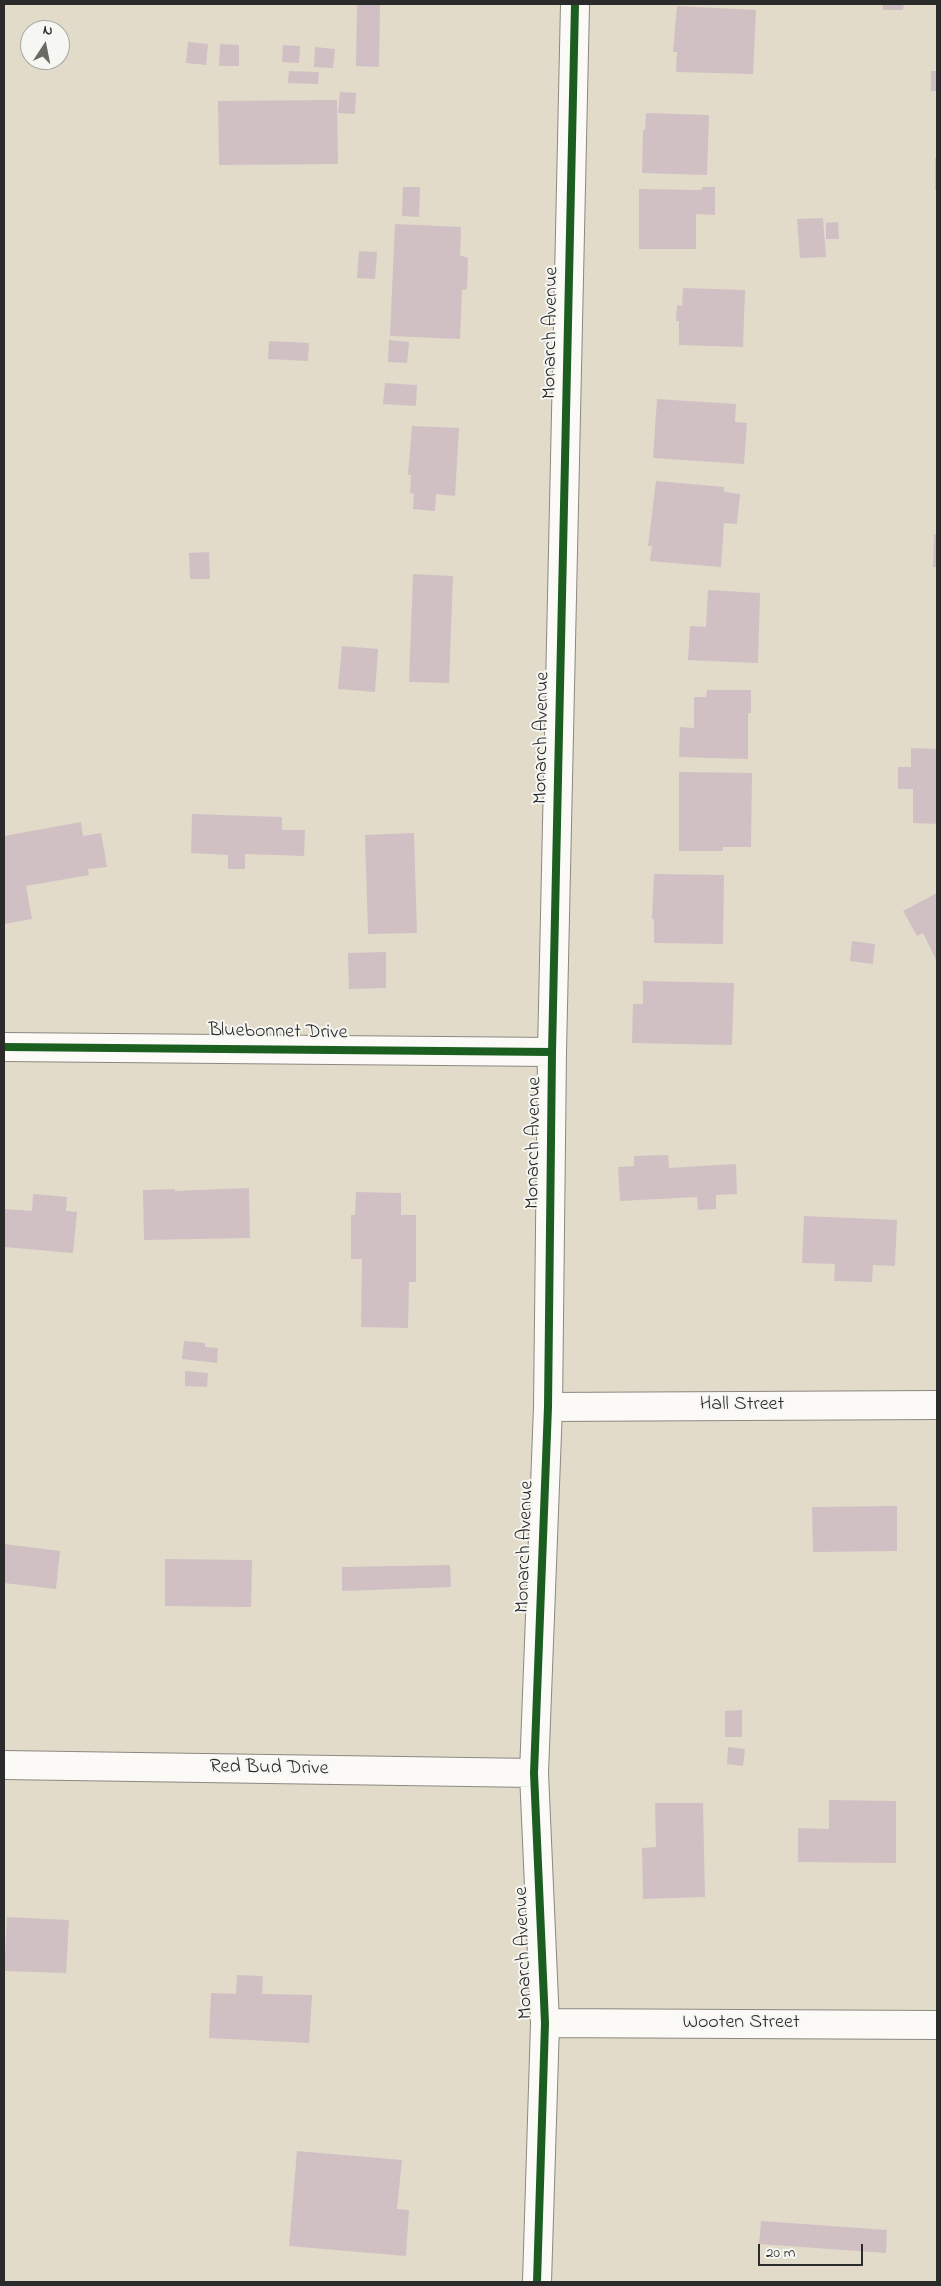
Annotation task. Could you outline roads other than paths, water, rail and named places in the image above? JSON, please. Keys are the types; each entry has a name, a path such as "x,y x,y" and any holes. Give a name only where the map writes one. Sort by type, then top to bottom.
{"street":[{"name":"Monarch Avenue","path":"537,2282 545,2023 534,1773 548,1407 552,1052 575,4"},
{"name":"Bluebonnet Drive","path":"4,1047 552,1052"},
{"name":"Hall Street","path":"548,1407 937,1405"},
{"name":"Red Bud Drive","path":"4,1765 534,1773"},
{"name":"Wooten Street","path":"545,2023 937,2025"}]}
